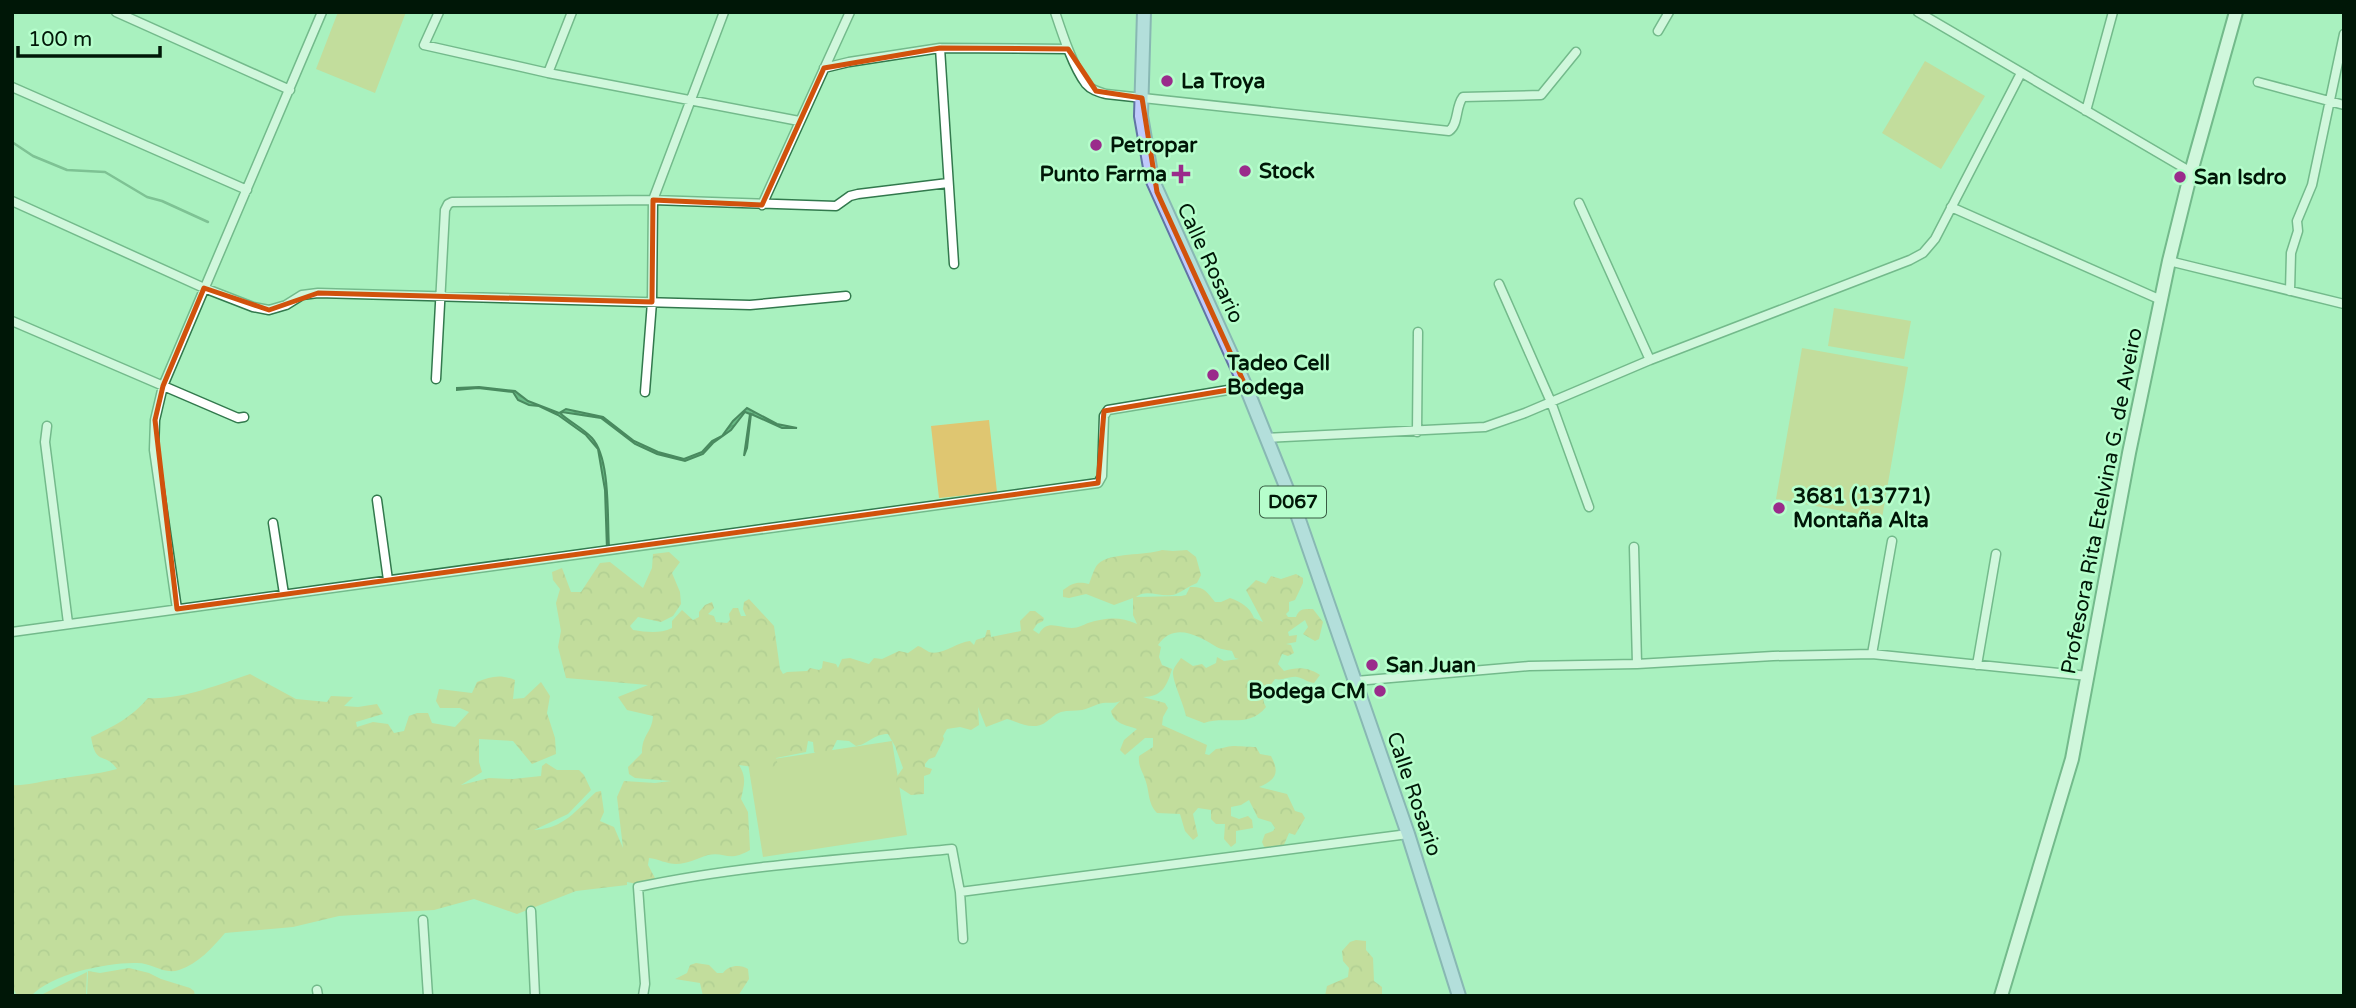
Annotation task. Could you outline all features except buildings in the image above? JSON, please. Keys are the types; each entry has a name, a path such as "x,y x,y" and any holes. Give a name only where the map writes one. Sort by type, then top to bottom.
{"main road":[{"name":"Calle Rosario","path":"1143,12 1141,116 1147,160 1157,192 1246,387 1297,514 1408,834 1459,996"}],"street":[{"path":"116,12 290,90"},
{"path":"177,609 155,450 155,420 163,386 321,12"},
{"path":"439,12 424,45 548,73 799,121"},
{"path":"548,73 572,12"},
{"path":"645,392 652,302 653,200 724,12"},
{"path":"762,205 850,12"},
{"path":"1055,12 1068,49 1087,84 1096,91 1142,99 1449,131 1452,130 1463,97 1541,95 1576,52"},
{"path":"1658,31 1670,12"},
{"path":"1918,12 2191,172"},
{"path":"2086,111 2113,12"},
{"name":"Profesora Rita Etelvina G. de Aveiro","path":"2001,996 2072,759 2129,453 2169,261 2236,12"},
{"path":"2290,290 2291,253 2298,231 2299,214 2312,185 2344,34"},
{"path":"835,47 841,60 849,62"},
{"path":"824,68 940,48 1068,49"},
{"path":"940,48 954,264"},
{"path":"1267,438 1485,427 1910,260 1928,248 2021,73"},
{"path":"2258,82 2344,105"},
{"path":"12,87 247,190"},
{"path":"436,379 445,210 452,201 653,200 836,206 858,194 948,183"},
{"path":"12,201 204,288 253,307 269,310 286,305 302,295 318,293 750,305 846,296"},
{"path":"1579,203 1650,360"},
{"path":"1951,206 2161,300"},
{"path":"2169,261 2344,304"},
{"path":"1499,284 1550,401 1589,507"},
{"path":"12,321 238,418 244,417"},
{"path":"1417,432 1418,332"},
{"path":"12,632 1098,483 1102,477 1104,416 1108,410 1246,387"},
{"path":"47,426 45,442 68,623"},
{"path":"377,500 388,580"},
{"path":"273,523 284,594"},
{"path":"1872,654 1892,541"},
{"path":"1634,547 1637,664"},
{"path":"1977,665 1996,554"},
{"path":"1356,681 1507,667 1872,654 2088,676"},
{"path":"960,892 1408,834"},
{"path":"643,996 645,984 638,887 744,870 953,849 960,892 962,939"},
{"path":"531,911 535,996"},
{"path":"422,920 428,996"}],"highlighted area":[{"path":"940,48 1068,49 1096,91 1142,98 1157,192 1246,387 1104,411 1098,483 177,609 155,420 163,386 204,288 269,310 318,293 652,302 653,200 762,205 824,68"}],"green space":[{"path":"338,12 406,12 375,93 316,69"},
{"path":"1925,61 1985,96 1941,169 1882,133"},
{"path":"1834,308 1911,321 1904,359 1828,346"},
{"path":"1802,348 1908,367 1882,518 1776,499"},
{"path":"989,420 997,492 939,498 931,426"},
{"path":"1162,550 1187,550 1196,557 1201,575 1197,583 1176,594 1145,593 1136,597 1181,596 1186,595 1190,587 1199,588 1215,602 1230,598 1238,601 1248,608 1254,618 1263,622 1246,590 1256,580 1266,584 1271,576 1281,579 1296,574 1303,578 1303,583 1295,600 1289,602 1289,611 1286,614 1288,617 1296,617 1305,609 1313,609 1323,622 1319,639 1315,641 1303,634 1308,627 1305,620 1288,632 1289,636 1297,635 1296,642 1286,644 1291,645 1294,653 1288,656 1282,654 1278,664 1284,671 1311,670 1320,675 1314,683 1297,677 1275,679 1264,696 1266,707 1252,718 1204,723 1186,716 1173,676 1174,668 1181,658 1193,666 1202,664 1206,668 1216,663 1217,657 1224,661 1239,659 1235,658 1232,651 1186,633 1171,634 1158,645 1161,647 1159,657 1162,665 1172,669 1168,681 1159,693 1143,697 1165,703 1168,708 1162,725 1207,745 1205,754 1235,746 1256,747 1260,754 1271,756 1275,775 1259,787 1287,794 1295,811 1302,813 1305,818 1295,835 1289,833 1283,847 1265,849 1262,842 1265,834 1275,828 1271,822 1258,818 1249,800 1231,807 1231,816 1239,819 1248,816 1252,820 1253,828 1236,831 1236,843 1231,847 1224,839 1225,824 1216,824 1211,819 1211,810 1198,808 1193,814 1198,836 1193,840 1185,831 1180,814 1157,813 1150,801 1139,759 1139,756 1153,747 1153,738 1145,738 1125,755 1120,750 1124,740 1137,729 1115,719 1111,711 1120,701 1061,712 1041,725 1033,726 1007,719 986,727 978,707 979,725 971,730 960,727 947,729 935,757 925,764 925,767 932,769 930,774 924,776 924,794 911,795 897,786 896,778 903,768 888,734 856,746 849,741 837,740 830,754 820,756 814,752 813,742 808,741 806,752 776,758 778,765 767,769 739,765 744,778 741,799 748,812 750,850 737,856 708,855 680,864 649,858 648,865 656,880 576,891 517,914 474,899 434,910 339,916 293,927 225,933 198,960 179,970 168,971 142,964 125,963 96,967 66,976 52,981 31,996 17,996 12,986 12,785 117,769 98,756 91,737 122,721 148,698 187,694 250,674 296,699 327,702 331,696 353,697 344,706 377,704 383,714 356,722 357,727 373,722 388,724 394,733 404,731 409,716 417,713 428,713 432,723 455,727 469,712 460,708 440,708 436,701 439,689 472,693 477,682 501,676 515,680 513,699 524,698 541,682 550,696 547,713 555,738 556,754 532,764 513,741 479,739 482,772 461,785 489,778 541,776 542,766 546,763 557,770 579,770 591,790 568,814 534,830 562,822 596,792 601,791 604,812 600,821 614,827 623,848 617,797 624,781 671,781 635,778 629,774 628,767 642,753 653,716 627,710 618,697 648,685 566,678 558,647 561,631 556,603 560,589 553,580 552,572 562,568 571,592 581,592 600,563 610,562 643,588 652,568 653,554 669,552 680,562 672,573 680,592 681,604 673,616 661,622 638,617 630,626 633,630 667,630 672,628 672,621 682,610 693,620 699,617 699,612 705,605 712,602 714,608 708,614 714,616 716,622 727,623 733,608 738,608 741,616 746,616 744,602 749,599 774,626 783,674 807,671 810,668 819,670 823,661 836,664 838,668 842,659 850,658 869,664 874,658 882,659 899,651 908,653 918,646 934,653 970,641 974,645 976,640 985,637 987,630 990,630 991,637 1021,631 1020,621 1030,611 1035,611 1044,618 1033,630 1039,634 1049,626 1074,628 1107,619 1137,624 1133,615 1133,598 1114,605 1086,594 1063,597 1063,590 1075,583 1089,584 1097,566 1103,560"},
{"path":"892,741 907,835 763,857 748,763"},
{"path":"1366,941 1366,950 1373,958 1374,981 1382,987 1382,996 1325,996 1327,986 1348,977 1349,968 1343,961 1342,951 1350,942"},
{"path":"690,965 709,965 717,973 742,966 748,969 749,979 738,996 703,996 700,983 675,979 687,973"},
{"path":"129,968 190,988 195,996 87,996 88,971 100,973"},
{"path":"87,972 86,996 39,996"}],"water":[{"path":"479,387 515,391 528,401 559,413 566,409 603,417 634,441 658,452 684,459 702,452 712,441 722,436 747,408 777,424 797,428 782,428 751,414 744,456 750,414 745,412 731,430 703,454 685,461 657,454 635,444 601,418 562,412 561,414 592,438 598,448 602,460 608,506 607,550 605,490 598,449 586,435 558,415 518,400 513,392 478,388 457,390"}],"waterway":[{"path":"12,142 33,156 67,170 105,172 147,197 208,222"}],"place":[{"name":"La Troya","path":"1167,81"},
{"name":"Petropar","path":"1096,145"},
{"name":"Stock","path":"1245,171"},
{"name":"Punto Farma","path":"1181,174"},
{"name":"San Isdro","path":"2180,177"},
{"name":"Tadeo Cell Bodega","path":"1213,375"},
{"name":"3681 (13771) Montaña Alta","path":"1779,508"},
{"name":"San Juan","path":"1372,665"},
{"name":"Bodega CM","path":"1380,691"}]}
